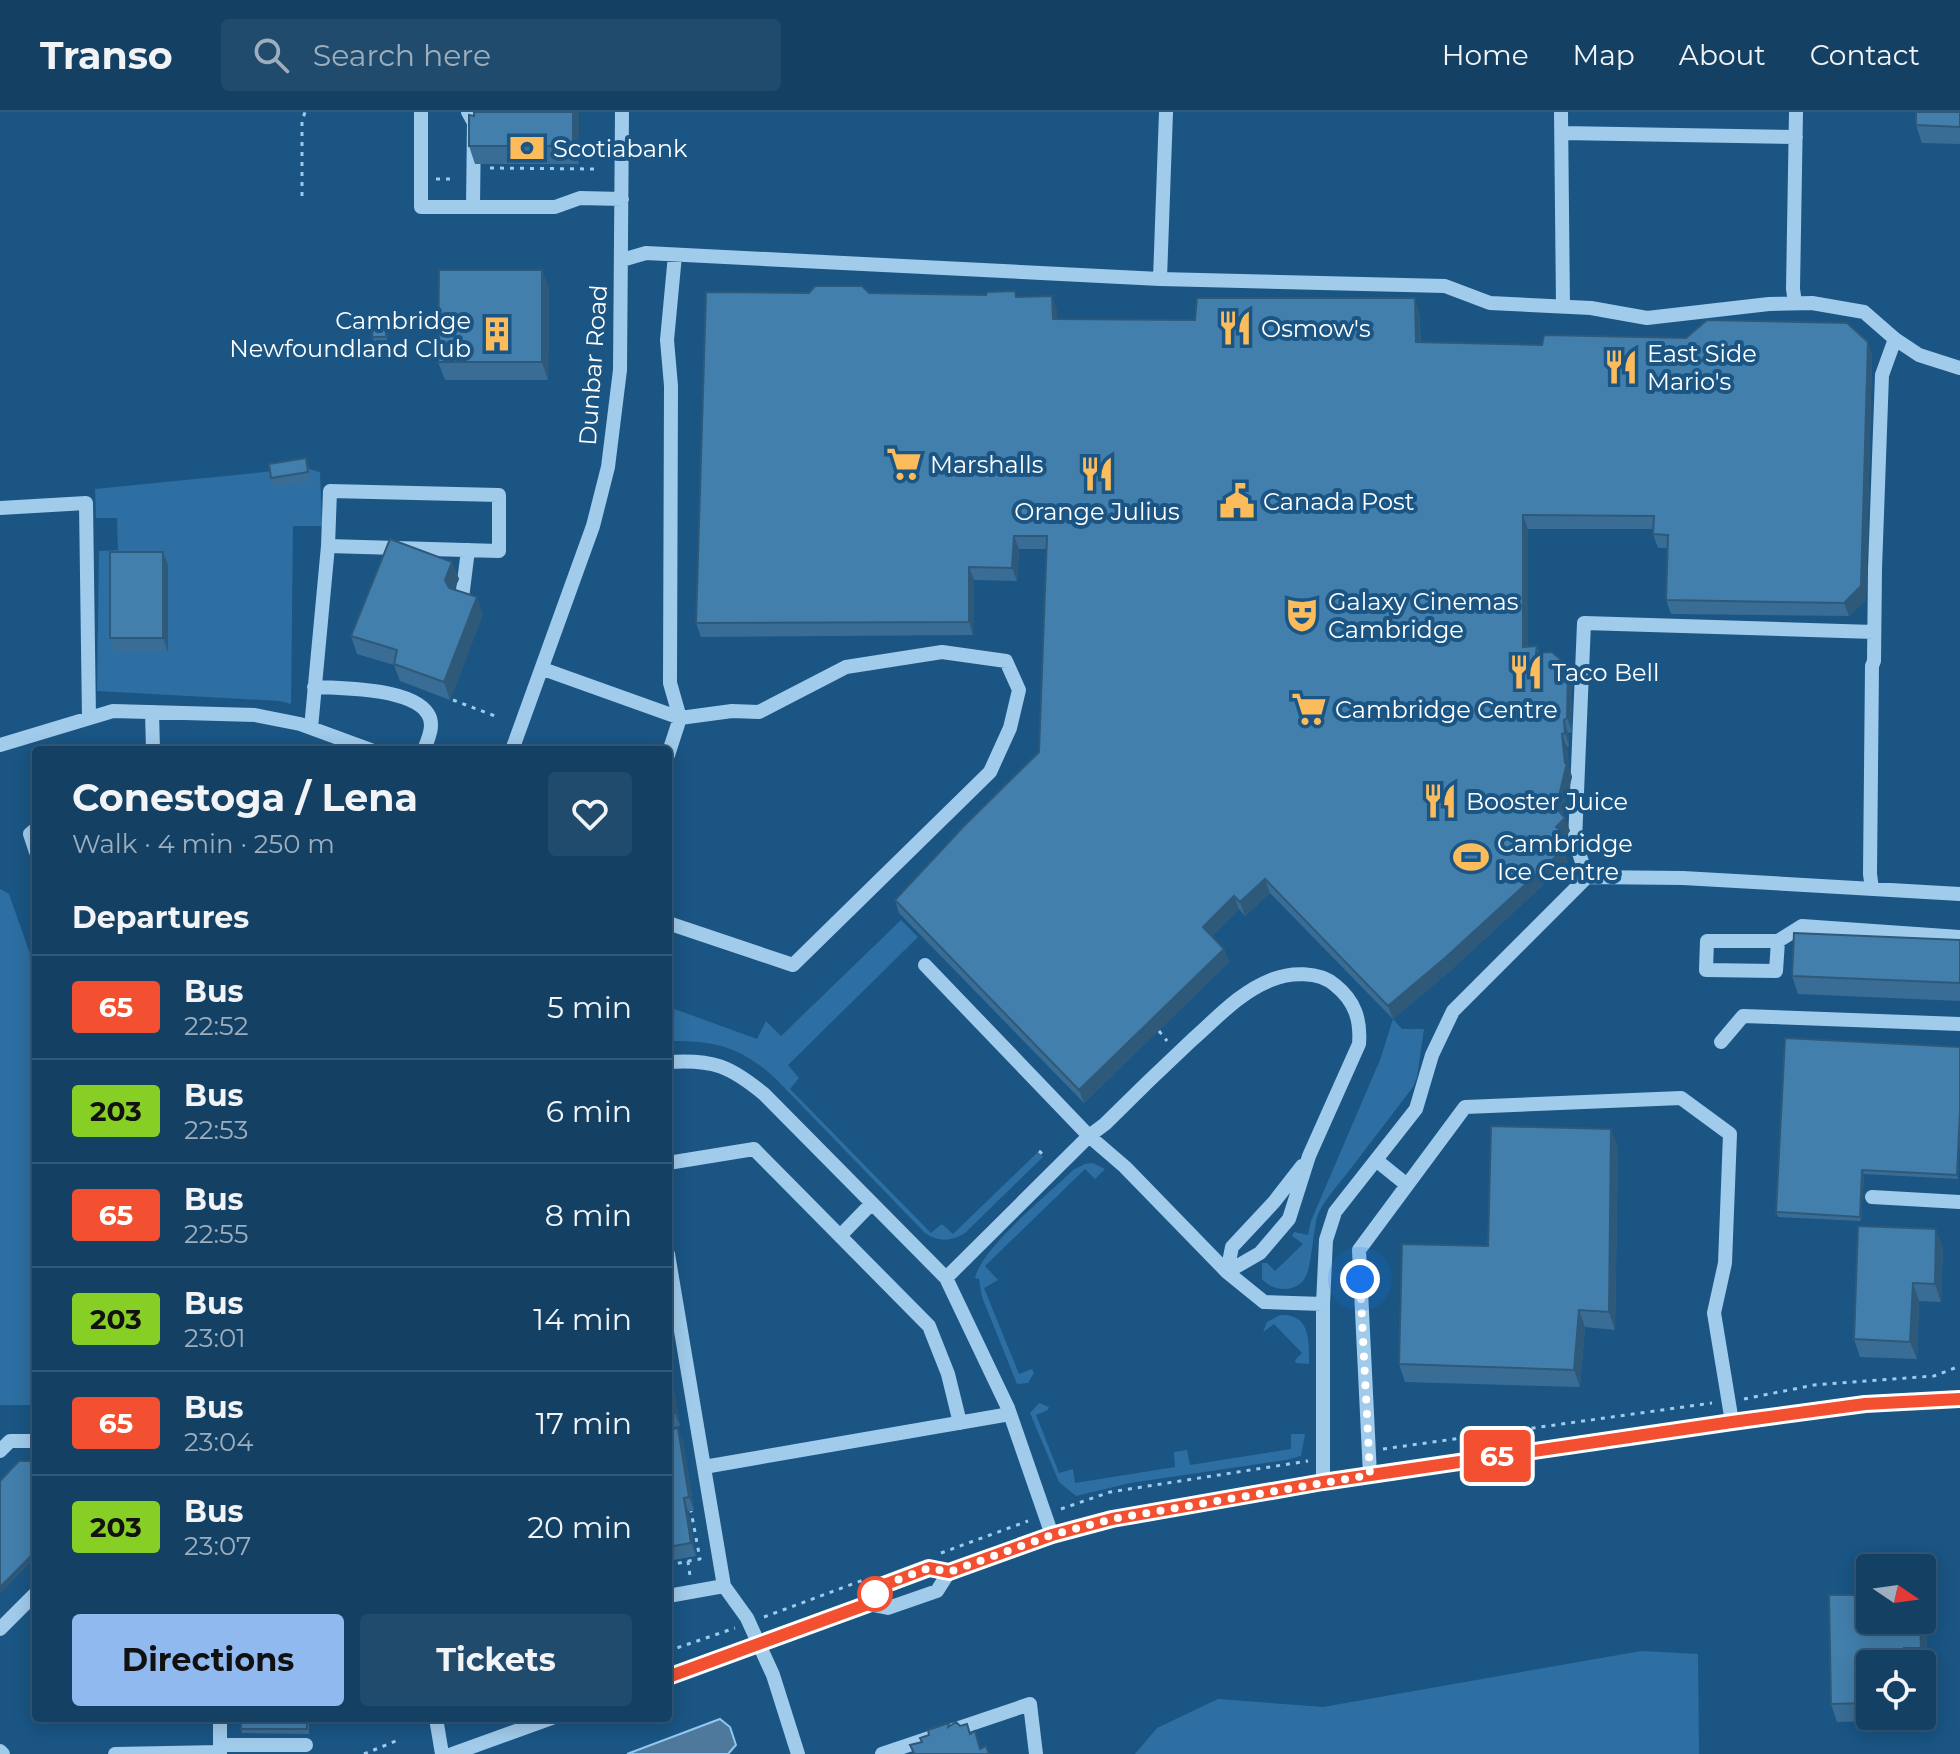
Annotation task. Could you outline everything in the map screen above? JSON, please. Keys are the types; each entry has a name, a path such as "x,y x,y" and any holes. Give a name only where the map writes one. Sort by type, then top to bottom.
{"street":[{"path":"421,112 421,207 555,207 580,198 622,199"},
{"path":"468,112 474,123 473,207"},
{"name":"Dunbar Road","path":"514,746 593,526 608,467 620,370 622,112"},
{"path":"1160,279 1166,112"},
{"path":"1561,112 1563,307"},
{"path":"1795,303 1796,112"},
{"path":"1562,133 1796,137"},
{"path":"622,260 646,253 1160,279 1445,286 1490,303 1591,308 1647,318 1812,303 1864,312 1919,355 1960,368"},
{"path":"671,746 680,718 670,683 671,386 667,340 675,255"},
{"path":"1872,889 1874,632 1882,375 1895,339"},
{"path":"311,728 328,546 330,491 499,495 499,551 328,546"},
{"path":"0,508 86,503 89,718"},
{"path":"462,598 468,550"},
{"path":"1587,877 1575,841 1584,623 1874,632"},
{"path":"543,669 680,718 732,711 759,712 846,667 942,652 1006,661 1019,690 1010,728 990,772 793,965 672,924"},
{"path":"314,687 365,690 396,695 417,703 428,713 431,725 425,746"},
{"path":"0,745 113,711 255,715 311,728 358,746"},
{"path":"152,712 153,746"},
{"path":"1323,1482 1323,1304 1326,1240 1335,1212 1416,1109 1432,1055 1453,1011 1587,877 1683,878 1960,894"},
{"path":"1778,941 1776,971 1706,970 1707,941 1778,941 1802,926 1960,937"},
{"path":"925,965 1089,1136 1125,1167 1227,1272 1264,1302 1323,1304"},
{"path":"946,1278 1089,1136 1228,1006 1271,980 1296,974 1318,976 1334,983 1356,1009 1360,1027 1359,1044 1309,1156 1289,1219 1260,1253 1227,1272"},
{"path":"1721,1042 1743,1016 1960,1024"},
{"path":"672,1062 705,1061 737,1072 764,1094 946,1278 1010,1414 1052,1535"},
{"path":"1370,1475 1359,1250 1465,1107 1681,1098 1730,1134 1725,1263 1714,1313 1732,1422"},
{"path":"672,1162 754,1149 929,1326 948,1374 960,1423"},
{"path":"1227,1272 1232,1247 1274,1202 1309,1156"},
{"path":"1376,1160 1407,1185"},
{"path":"1872,1197 1960,1202"},
{"path":"840,1236 872,1203"},
{"path":"672,1278 724,1586 747,1618 773,1675 798,1754"},
{"path":"868,1604 881,1586 929,1568 949,1572 1052,1535 1112,1519 1323,1482 1732,1422 1865,1404 1960,1399"},
{"path":"704,1467 1010,1414"},
{"path":"0,1451 10,1441 32,1441"},
{"path":"672,1676 868,1604 888,1608 937,1591 949,1572"},
{"path":"672,1595 724,1586"},
{"path":"0,1629 32,1597"},
{"path":"882,1754 1030,1704 1036,1754"},
{"path":"220,1722 220,1750"},
{"path":"437,1722 442,1754"},
{"path":"452,1754 541,1722"},
{"path":"115,1754 306,1745"}],"path":[{"path":"302,196 302,122 305,112"},
{"path":"484,168 595,169"},
{"path":"434,179 457,179"},
{"path":"453,700 495,716"},
{"path":"1159,1031 1169,1044"},
{"path":"1039,1151 1046,1157"},
{"path":"1401,1447 1728,1401 1814,1385 1934,1376 1960,1366"},
{"path":"1080,1502 1110,1492 1302,1462"},
{"path":"672,1564 700,1559 691,1511"},
{"path":"672,1650 725,1631"},
{"path":"364,1754 401,1739"}],"shaded area":[{"path":"305,468 320,472 322,526 293,526 291,704 97,691 99,551 118,550 117,518 96,518 95,489"},
{"path":"0,889 9,894 32,960 32,1405 0,1405"},
{"path":"901,920 918,937 788,1065 799,1078 790,1089 931,1233 942,1224 953,1234 1038,1152 1043,1157 965,1233 950,1239 935,1238 925,1233 762,1067 725,1047 672,1041 672,1008 757,1039 766,1021 781,1036"},
{"path":"1393,1019 1402,1029 1424,1029 1413,1087 1319,1212 1305,1278 1291,1288 1270,1286 1262,1279 1262,1263 1267,1263 1275,1271 1303,1244 1292,1236 1294,1232 1308,1235 1311,1221 1380,1060"},
{"path":"1093,1163 1105,1169 1095,1179 1085,1169 985,1266 998,1280 984,1288 1019,1374 1032,1369 1034,1373 1028,1383 1017,1384 982,1297 979,1279 975,1278 990,1251 1018,1221 1073,1170"},
{"path":"1280,1315 1298,1319 1303,1324 1308,1338 1309,1364 1296,1363 1295,1360 1302,1353 1274,1324 1263,1332 1267,1322"},
{"path":"1039,1403 1049,1407 1036,1415 1059,1473 1073,1469 1075,1483 1175,1467 1174,1452 1187,1450 1190,1465 1291,1449 1291,1434 1305,1434 1301,1456 1130,1483 1076,1496 1059,1482 1030,1413"},
{"path":"1641,1651 1698,1654 1699,1754 1135,1754 1157,1728 1218,1699 1323,1707"},
{"path":"720,1719 730,1727 736,1745 728,1754 627,1754"}],"building":[{"name":"Scotiabank","path":"474,112 573,112 573,146 469,146 469,115 474,116"},
{"path":"1916,112 1960,112 1960,127 1916,125"},
{"name":"Cambridge Newfoundland Club","path":"439,270 542,270 542,362 438,362"},
{"name":"Cambridge Centre","path":"815,286 862,286 869,293 986,295 987,292 1015,291 1016,297 1052,296 1053,319 1195,320 1197,298 1415,298 1416,342 1542,345 1544,335 1686,338 1707,320 1847,323 1868,342 1861,586 1844,603 1666,600 1668,535 1653,534 1654,516 1523,515 1523,647 1537,646 1536,653 1552,652 1568,673 1567,718 1564,720 1565,733 1562,734 1567,763 1556,808 1565,818 1556,827 1561,831 1553,837 1564,849 1388,1006 1265,879 1240,902 1234,896 1203,927 1224,949 1079,1090 895,900 1039,752 1047,536 1014,536 1012,568 969,567 969,622 696,623 706,292 809,293"},
{"path":"373,320 386,320 386,337 372,337"},
{"path":"306,458 308,472 271,478 269,464"},
{"path":"390,539 452,562 445,580 449,588 477,597 444,682 394,664 397,650 351,636"},
{"path":"110,552 163,552 163,638 110,638"},
{"path":"1794,933 1960,940 1960,983 1792,976"},
{"path":"1785,1038 1960,1047 1957,1175 1862,1170 1860,1217 1776,1212"},
{"path":"1491,1126 1611,1129 1609,1312 1579,1310 1574,1370 1399,1364 1402,1244 1488,1246"},
{"path":"1858,1226 1936,1229 1935,1284 1913,1283 1910,1342 1854,1339"},
{"path":"678,1428 689,1497 684,1498 691,1543 672,1546 672,1429"},
{"path":"19,1461 32,1461 32,1555 0,1587 0,1481"},
{"path":"1829,1595 1856,1595 1856,1634 1920,1634 1921,1648 1856,1650 1856,1703 1831,1704"},
{"path":"241,1722 307,1722 307,1729 241,1729"},
{"path":"956,1722 960,1726 967,1724 970,1734 975,1731 980,1749 986,1746 989,1754 912,1754 910,1745 922,1742 920,1738 929,1735 928,1730 949,1723 948,1727"}],"bus line":[{"name":"65","path":"672,1676 868,1604 881,1586 929,1568 949,1572 1052,1535 1112,1519 1323,1482 1732,1422 1865,1404 1960,1399"}],"place":[{"name":"Scotiabank","path":"527,148"},
{"name":"Osmow's","path":"1235,328"},
{"name":"Cambridge Newfoundland Club","path":"497,334"},
{"name":"East Side Mario's","path":"1621,367"},
{"name":"Marshalls","path":"904,464"},
{"name":"Orange Julius","path":"1097,474"},
{"name":"Canada Post","path":"1237,501"},
{"name":"Galaxy Cinemas Cambridge","path":"1302,615"},
{"name":"Taco Bell","path":"1526,672"},
{"name":"Cambridge Centre","path":"1309,709"},
{"name":"Booster Juice","path":"1440,801"},
{"name":"Cambridge Ice Centre","path":"1471,857"}],"route":[{"path":"875,1594 881,1586 929,1568 949,1572 1052,1535 1112,1519 1370,1475 1360,1279"}]}
